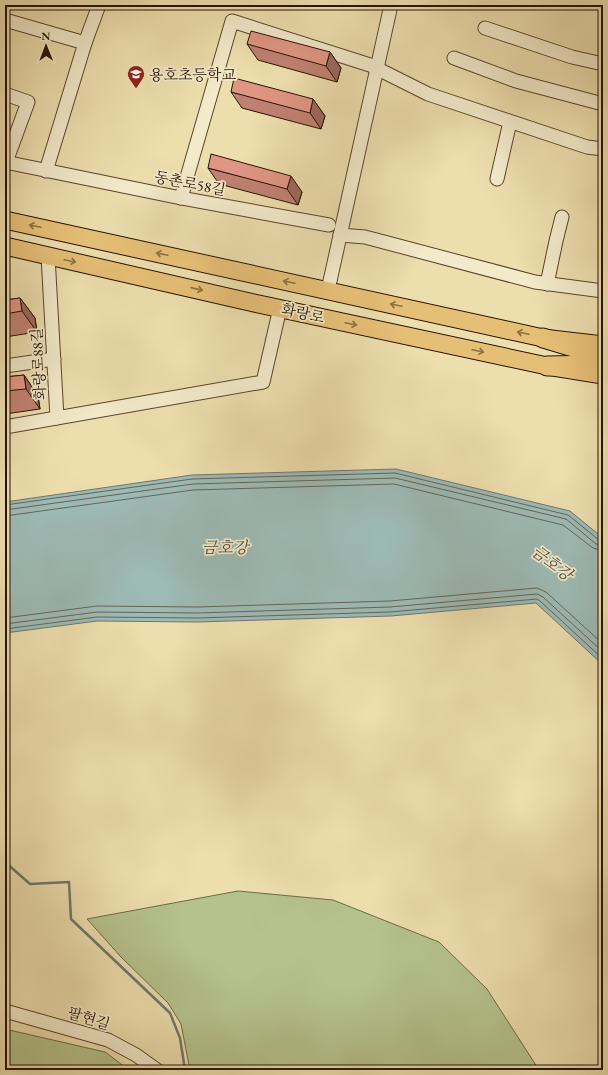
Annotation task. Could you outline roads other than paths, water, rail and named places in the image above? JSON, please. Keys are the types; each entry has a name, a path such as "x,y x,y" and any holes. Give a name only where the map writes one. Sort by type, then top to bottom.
{"highway":[{"path":"543,338 603,356"},
{"path":"547,366 603,365"}],"main road":[{"name":"화랑로","path":"5,220 543,338 603,345"},
{"name":"화랑로","path":"5,246 547,366 603,375"}],"street":[{"path":"46,171 98,5"},
{"path":"328,290 391,5"},
{"path":"5,20 85,43"},
{"path":"181,198 232,21 370,65 428,94 587,148 603,149"},
{"path":"485,28 572,57 603,64"},
{"path":"454,58 516,81 603,104"},
{"path":"5,94 28,102 5,162"},
{"path":"497,179 510,122"},
{"name":"동촌로58길","path":"5,162 181,198 328,225"},
{"path":"547,284 562,217"},
{"path":"340,235 366,237 528,280 547,284 603,291"},
{"name":"화랑로88길","path":"5,427 58,418 48,256"},
{"path":"58,418 264,382 280,308"},
{"path":"5,366 54,359"},
{"name":"팔현길","path":"5,1011 108,1040 136,1055 157,1070"}],"water":[{"name":"금호강","path":"396,469 570,511 603,538 603,665 536,603 391,616 197,622 97,621 5,633 5,502 192,475"}],"waterway":[{"path":"5,862 30,884 69,882 71,919 170,1013 180,1038 185,1070"}],"place":[{"name":"용호초등학교","path":"136,89"}]}
